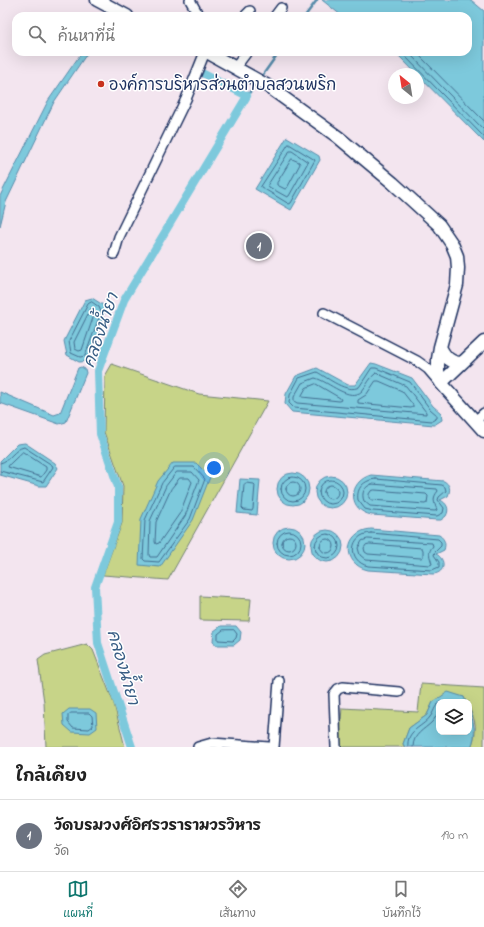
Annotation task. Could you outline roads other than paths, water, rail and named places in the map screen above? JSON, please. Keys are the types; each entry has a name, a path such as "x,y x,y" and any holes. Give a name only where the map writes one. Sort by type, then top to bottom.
{"street":[{"path":"97,0 120,12"},
{"path":"190,0 198,12"},
{"path":"278,12 281,8"},
{"path":"114,254 119,237 208,56"},
{"path":"215,56 266,85 338,137 439,225 452,244 457,256 458,268 457,285 440,347 438,360 438,372 441,383"},
{"path":"234,68 244,56"},
{"path":"324,313 417,361 480,417 484,431"},
{"path":"441,383 484,342"},
{"path":"440,347 449,360 456,363 462,363"},
{"path":"274,747 279,681"},
{"path":"336,747 334,694 338,689 343,687 399,692"},
{"path":"198,747 212,743 269,747"}],"water":[{"path":"322,0 471,0 484,11 484,142 424,81 424,68 411,68 399,56 472,56 472,12 337,12"},
{"path":"79,56 85,56 54,102 6,202 0,226 0,196 48,101"},
{"path":"287,137 319,156 320,160 291,210 255,189"},
{"path":"92,298 103,305 105,311 88,361 79,362 67,355 64,341 85,300"},
{"path":"371,363 412,378 433,406 441,413 442,420 434,425 292,412 285,404 286,394 296,376 317,368 348,385 355,385"},
{"path":"81,367 85,369 86,373 66,422 59,424 0,403 0,392 54,415 60,413 78,368"},
{"path":"25,443 55,463 58,468 46,486 39,486 0,475 0,461 17,444"},
{"path":"173,463 196,463 210,477 193,520 160,567 139,565 141,519 158,481"},
{"path":"293,473 302,476 306,480 309,489 306,498 302,502 293,505 284,502 280,498 277,489 280,480 284,476"},
{"path":"371,475 444,481 448,484 450,489 448,496 440,500 447,506 448,511 446,516 441,520 437,520 372,515 364,512 358,508 355,502 354,490 363,479"},
{"path":"331,476 340,479 344,483 347,492 344,501 340,505 331,508 322,505 318,501 315,492 318,483 322,479"},
{"path":"240,479 260,480 257,515 237,513"},
{"path":"289,527 298,530 302,534 305,543 302,552 298,556 289,559 280,556 276,552 273,543 276,534 280,530"},
{"path":"371,529 439,535 443,538 445,544 444,550 436,554 442,559 442,569 433,574 368,570 359,567 350,555 349,548 351,541 355,535 362,531"},
{"path":"327,530 336,533 340,537 343,546 340,555 336,559 327,562 318,559 314,555 311,546 314,537 318,533"},
{"path":"221,626 236,626 241,632 240,640 234,645 216,645 213,641 214,631"},
{"path":"448,692 464,697 465,699 438,699"},
{"path":"436,700 436,735 472,735 472,719 474,737 471,747 405,747 403,744 409,728 427,715 433,702"},
{"path":"69,709 90,709 96,713 97,728 90,733 72,732 64,725 63,714"}],"waterway":[{"name":"คลองน้ำยา","path":"308,12 317,0"},
{"name":"คลองน้ำยา","path":"262,76 276,56"},
{"name":"คลองน้ำยา","path":"132,747 98,643 95,587 118,522 118,487 100,434 98,371 124,300 247,96 204,74"},
{"name":"คลองน้ำยา","path":"247,96 252,89"}],"place":[{"name":"องค์การบริหารส่วนตำบลสวนพริก","path":"101,84"},
{"name":"วัดบรมวงศ์อิศรวรารามวรวิหาร","path":"259,246"}]}
